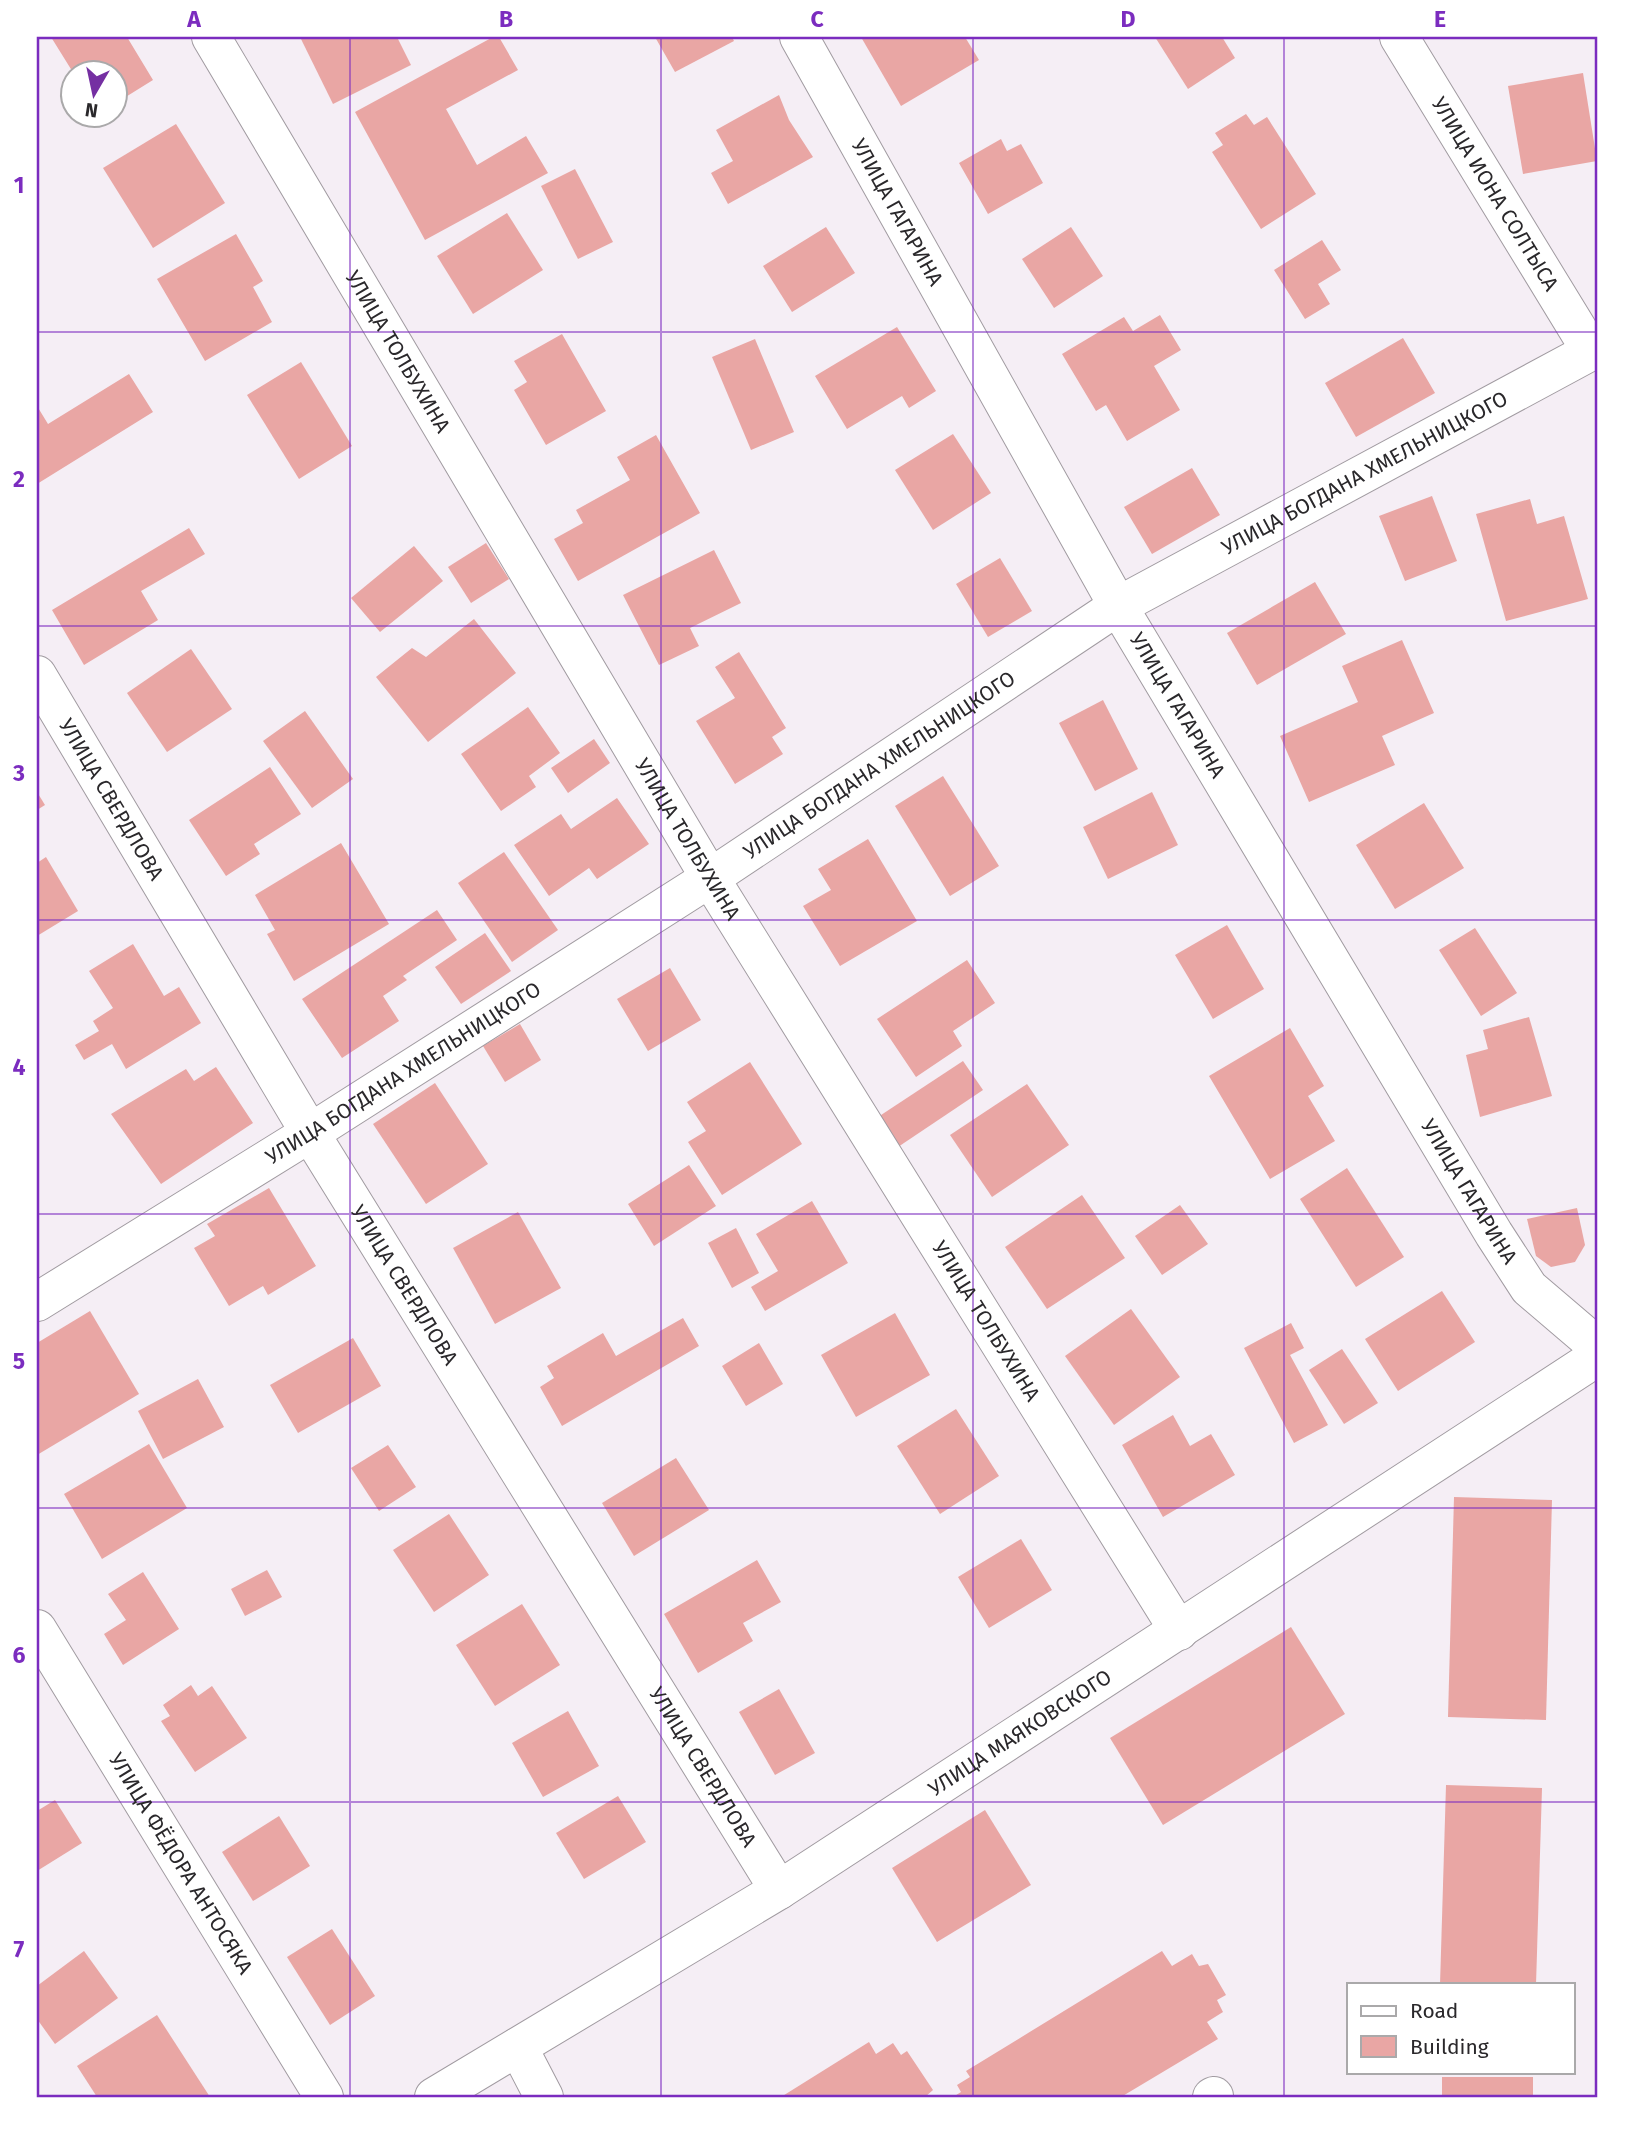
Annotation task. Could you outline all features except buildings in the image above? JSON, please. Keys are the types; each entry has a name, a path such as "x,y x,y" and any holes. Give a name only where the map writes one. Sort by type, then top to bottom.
{"street":[{"name":"УЛИЦА ТОЛБУХИНА","path":"211,37 710,878 1179,1632"},
{"name":"УЛИЦА ГАГАРИНА","path":"799,37 1118,606 1494,1234 1529,1288 1597,1346"},
{"name":"УЛИЦА ИОНА СОЛТЫСА","path":"1399,37 1594,350"},
{"name":"УЛИЦА БОГДАНА ХМЕЛЬНИЦКОГО","path":"37,1302 310,1133 710,878 1118,606 1594,350"},
{"name":"УЛИЦА СВЕРДЛОВА","path":"37,675 310,1133 779,1890"},
{"name":"УЛИЦА МАЯКОВСКОГО","path":"434,2097 779,1890 1179,1632 1597,1357"},
{"name":"УЛИЦА ФЁДОРА АНТОСЯКА","path":"37,1629 324,2097"},
{"path":"518,2047 544,2097"}]}
